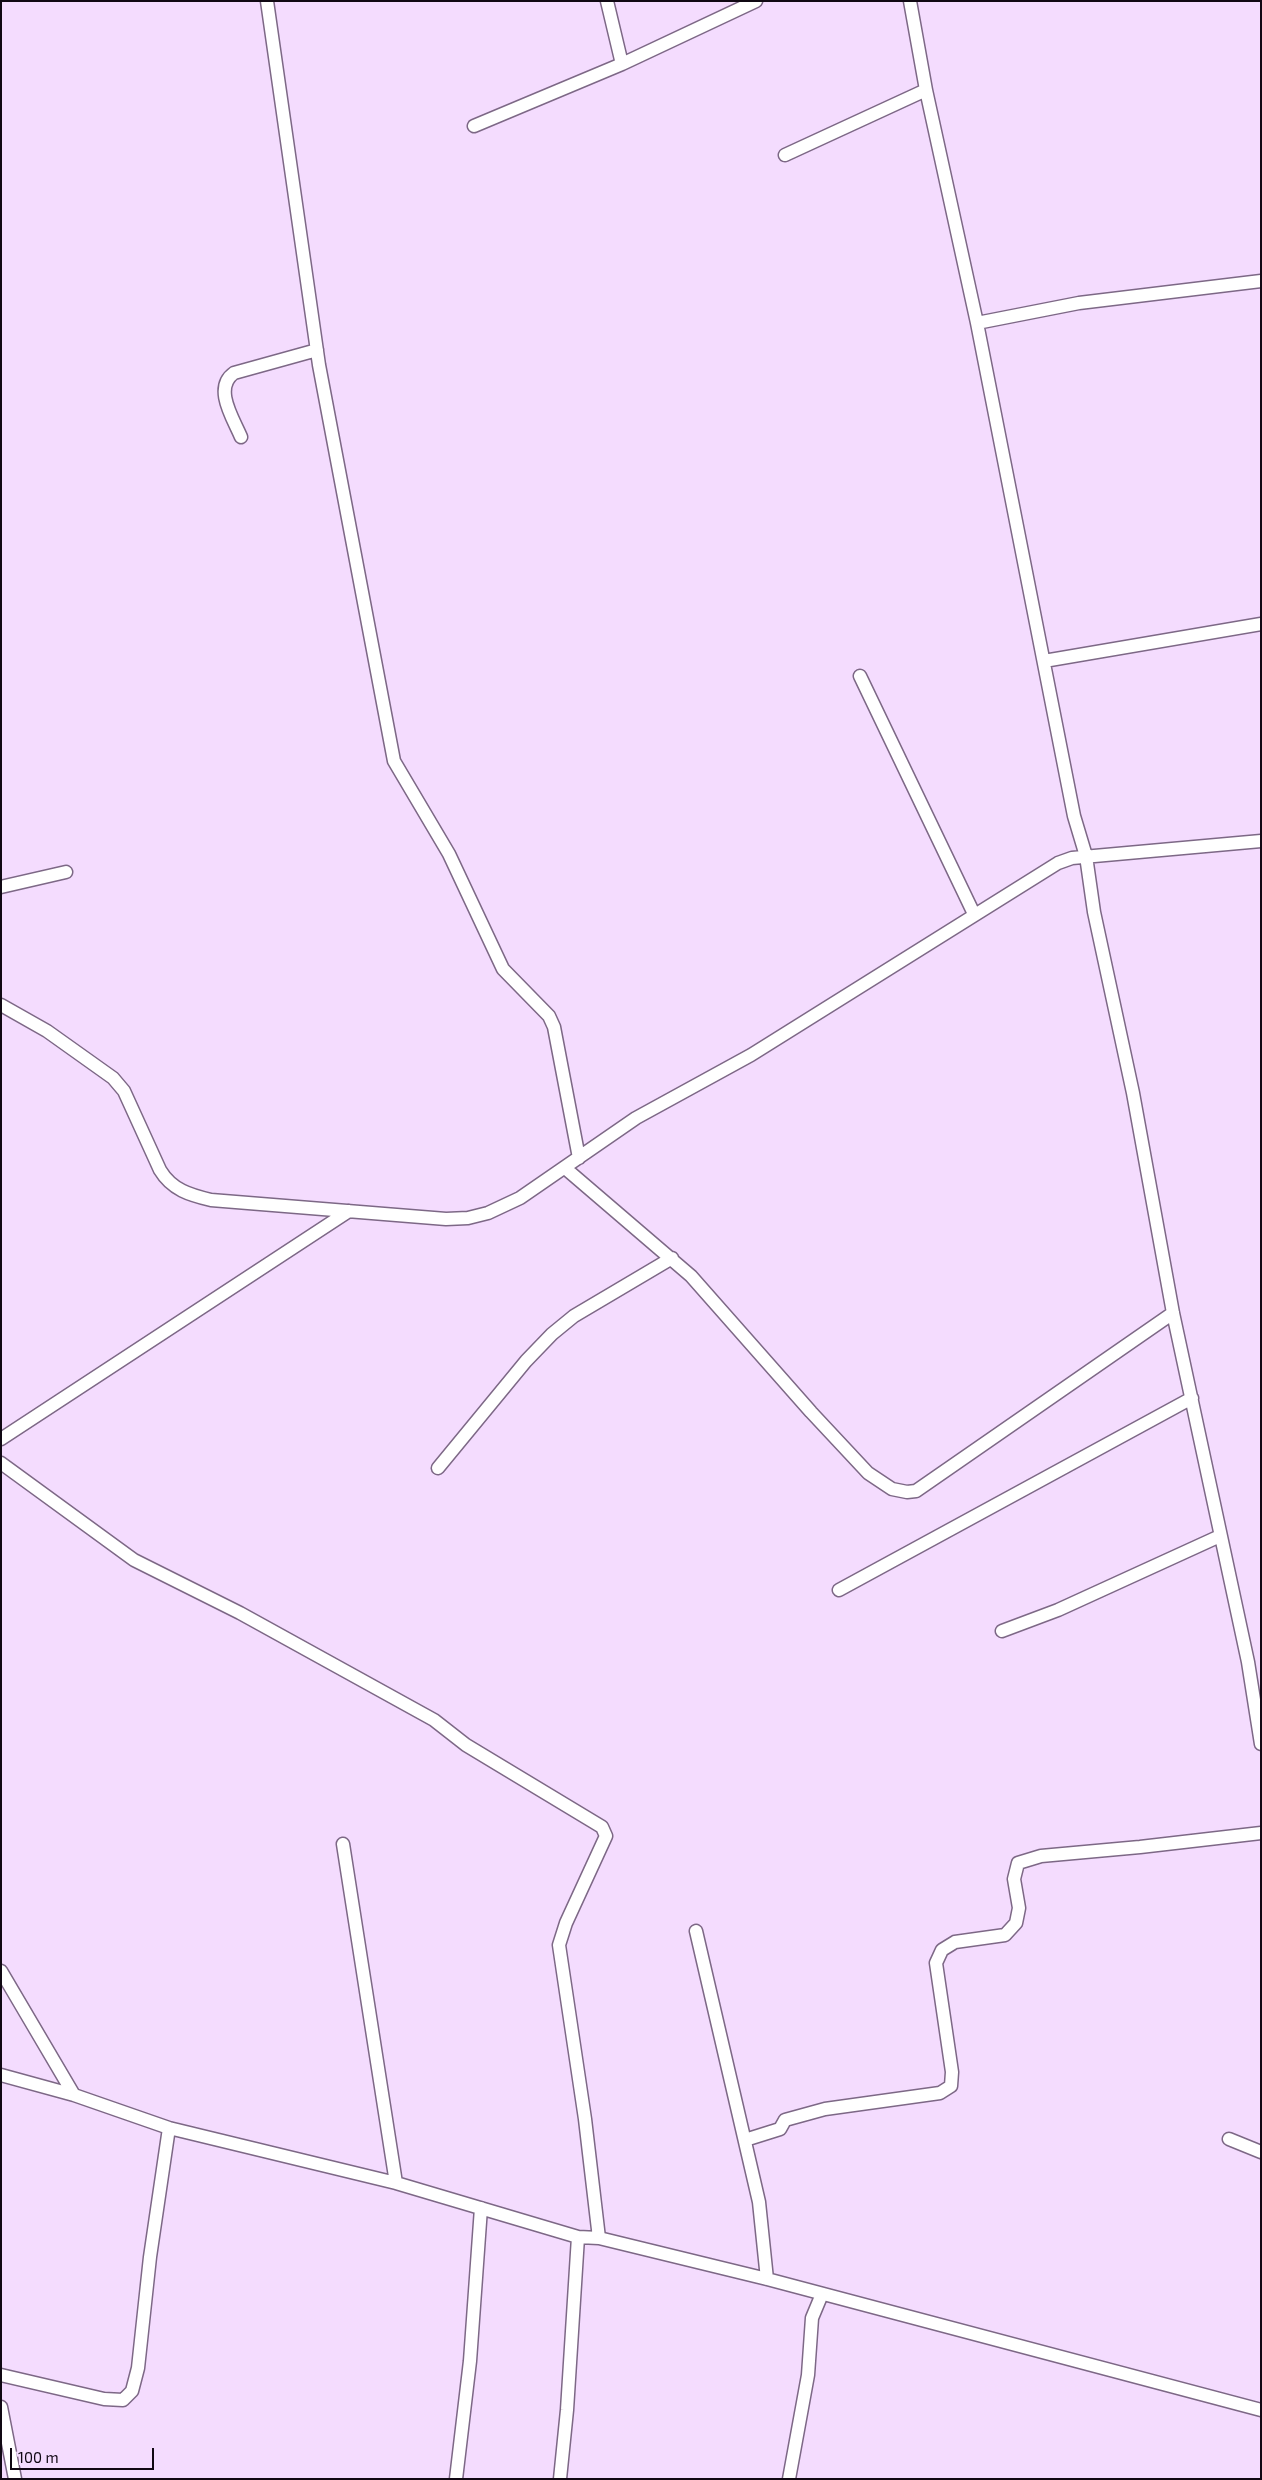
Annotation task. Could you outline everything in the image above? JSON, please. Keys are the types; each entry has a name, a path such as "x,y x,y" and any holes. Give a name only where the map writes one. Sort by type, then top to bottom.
{"street":[{"path":"267,1 317,350 394,761 449,854 503,969 549,1016 554,1027 579,1158"},
{"path":"607,1 622,64"},
{"path":"474,126 622,64 756,1"},
{"path":"910,1 926,90 977,323 1074,816 1086,856 1094,912 1133,1093 1173,1313 1248,1662 1261,1744"},
{"path":"785,155 926,90"},
{"path":"977,323 1079,303 1261,280"},
{"path":"241,437 227,402 224,386 227,378 243,370 317,350"},
{"path":"1044,661 1261,624"},
{"path":"860,676 974,914"},
{"path":"1,1005 47,1031 113,1078 124,1091 160,1170 172,1186 194,1196 211,1200 349,1212 468,1218 488,1213 520,1198 636,1118 751,1055 1058,863 1086,856 1261,841"},
{"path":"1,887 66,872"},
{"path":"565,1168 691,1276 811,1412 868,1473 892,1489 907,1492 916,1491 1173,1313"},
{"path":"1,1440 349,1212"},
{"path":"438,1468 526,1361 552,1334 574,1316 672,1258"},
{"path":"839,1590 1192,1398"},
{"path":"1,1463 134,1560 240,1613 434,1720 466,1746 602,1827 606,1836 566,1923 559,1945 585,2119 599,2238"},
{"path":"1002,1631 1058,1610 1220,1536"},
{"path":"1248,1662 1261,1656"},
{"path":"745,2140 780,2129 785,2120 825,2109 940,2093 951,2086 952,2072 936,1964 942,1950 955,1942 1005,1935 1016,1923 1019,1908 1014,1879 1018,1863 1041,1856 1261,1833"},
{"path":"343,1844 396,2183"},
{"path":"696,1931 760,2202 766,2279"},
{"path":"1,1971 74,2095"},
{"path":"1,2075 74,2095 169,2128 396,2183 578,2237 599,2238 766,2279 1261,2410"},
{"path":"1,2375 104,2399 123,2400 132,2391 138,2368 150,2256 169,2128"},
{"path":"1229,2139 1261,2152"},
{"path":"456,2479 470,2361 481,2208"},
{"path":"560,2479 567,2410 578,2237"},
{"path":"789,2479 808,2375 812,2318 822,2294"},
{"path":"1,2407 16,2479"}]}
